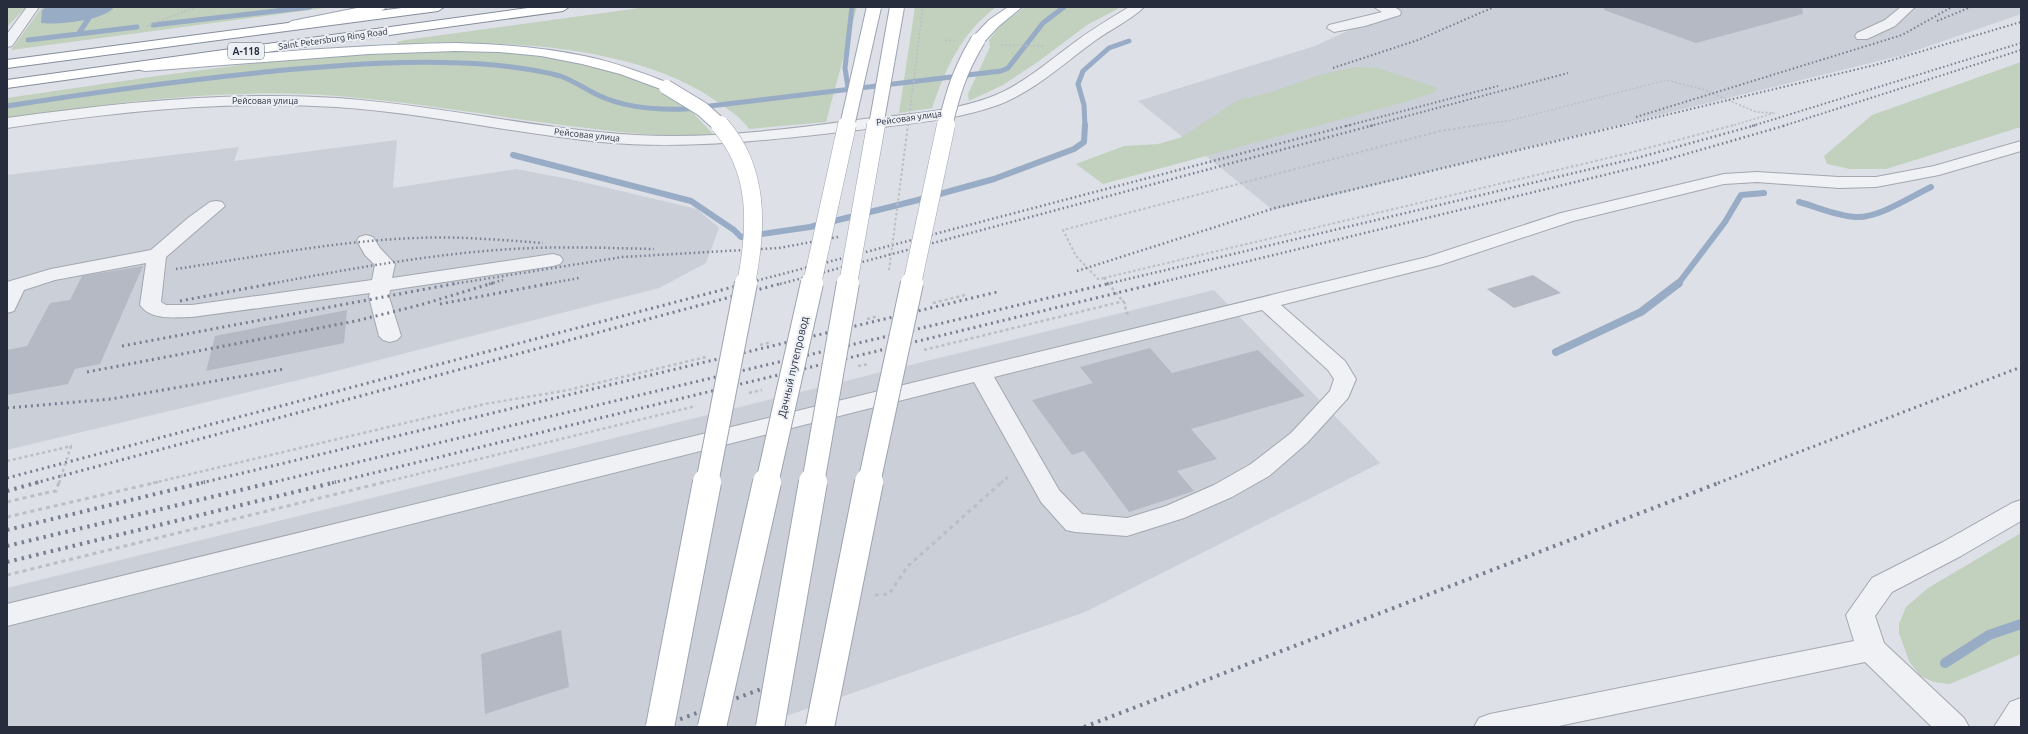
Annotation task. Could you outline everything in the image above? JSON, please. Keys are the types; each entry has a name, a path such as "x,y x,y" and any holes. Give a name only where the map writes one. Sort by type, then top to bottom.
{"main road":[{"path":"279,28 381,7"},
{"name":"Saint Petersburg Ring Road","path":"7,64 438,7"},
{"name":"Saint Petersburg Ring Road","path":"7,84 563,7"},
{"name":"Дачный путепровод","path":"712,727 874,7"},
{"path":"770,727 897,7"},
{"path":"820,727 849,578 952,95 963,65 978,40 994,23 1016,7"},
{"path":"86,72 388,48 476,48 558,54 595,61 636,73 666,87 698,104 713,117 736,143 743,158 750,181 753,212 750,263 660,727"}],"street":[{"path":"7,43 33,7"},
{"name":"Рейсовая улица","path":"7,123 163,104 269,100 374,106 616,138 665,141 755,137 931,116 993,101 1013,93 1035,80 1095,34 1138,7"},
{"path":"1334,28 1360,23 1395,12 1380,7"},
{"path":"1862,36 1890,23 1909,7"},
{"path":"7,615 1433,261 1567,217 1724,179 1744,176 1771,176 1825,181 1880,181 1926,173 2021,146"},
{"path":"7,307 12,287 51,275 157,255 194,222 216,206"},
{"path":"366,241 372,251 385,264 379,297 390,336"},
{"path":"157,255 150,305 163,311 192,311 245,305 553,260"},
{"path":"980,373 1050,496 1075,523 1127,527 1175,512 1223,490 1260,470 1299,438 1340,393 1345,379 1338,366 1265,302"},
{"path":"1953,727 1871,649 1860,615 1882,585 1952,550 2021,509"},
{"path":"1490,727 1871,649"},
{"path":"2010,727 2021,711"}],"path":[{"path":"168,18 196,7"},
{"path":"1004,45 1032,46"},
{"path":"1667,80 1705,90 1756,112 1774,113 1704,134 1629,153 1104,278 1098,279 1076,256 1063,230 1440,131 1512,120 1667,80"},
{"path":"1104,278 1124,301 1126,305 1125,310 1140,333"},
{"path":"926,305 965,295"},
{"path":"923,351 1124,301"},
{"path":"864,320 887,314"},
{"path":"758,345 779,340"},
{"path":"7,517 290,452 485,404 512,401 550,393 709,356"},
{"path":"853,368 876,362"},
{"path":"744,394 767,389"},
{"path":"7,575 698,406"},
{"path":"7,461 70,446 56,491 7,502"},
{"path":"889,594 908,566 988,496 1028,458"}],"shaded area":[{"path":"1399,7 2021,7 2021,14 1903,55 1273,210 1138,101 1315,46"},
{"path":"397,140 393,188 516,169 574,180 697,209 719,228 706,263 659,288 340,370 7,450 7,175 239,147 234,161"},
{"path":"1214,290 1380,463 1085,612 755,727 7,727 7,588"}],"green space":[{"path":"7,7 26,7 7,27"},
{"path":"42,7 332,7 11,50"},
{"path":"647,7 857,7 826,122 749,129 740,118 688,84 650,69 609,57 522,45 436,43 397,45 397,42 405,40"},
{"path":"915,7 996,7 973,29 956,52 943,78 932,108 899,113"},
{"path":"1025,7 1121,7 1087,25 1039,61 1003,85 969,101 968,94 990,47 989,40 1002,24"},
{"path":"429,50 519,53 579,62 608,69 636,79 682,102 714,135 664,135 617,131 378,100 338,96 255,93 130,102 7,119 7,98 272,61"},
{"path":"2021,62 2021,127 1886,169 1850,169 1827,164 1824,156 1872,115"},
{"path":"1356,67 1377,68 1438,88 1433,93 1401,103 1103,184 1076,164 1124,146 1158,144 1182,137 1238,100 1272,92 1320,75"},
{"path":"2021,533 2021,654 1950,684 1934,682 1920,676 1909,661 1899,633 1899,624 1906,607 1928,588"}],"water":[{"path":"47,7 114,7 109,12 91,19 68,23 41,23 42,10"}],"building":[{"path":"1604,7 1802,7 1803,14 1696,43 1604,10"},
{"path":"143,266 100,364 75,369 68,384 7,395 7,350 27,346 50,303 70,300 82,276"},
{"path":"1533,275 1561,293 1514,308 1487,289"},
{"path":"347,310 344,343 206,371 215,336"},
{"path":"1150,348 1172,373 1258,350 1305,396 1191,429 1217,459 1177,471 1194,491 1129,512 1084,451 1072,455 1032,400 1093,383 1080,367"},
{"path":"561,630 569,687 485,714 481,654"}],"waterway":[{"path":"153,25 310,7"},
{"path":"848,88 845,68 852,7"},
{"path":"7,106 208,78 275,71 352,65 430,62 482,64 531,70 560,76 600,96 631,106 685,109 1001,71 1008,68 1043,23 1064,7"},
{"path":"79,33 89,18"},
{"path":"28,40 137,27"},
{"path":"1085,125 1084,105 1078,84 1083,71 1109,48 1129,41"},
{"path":"513,155 691,201 734,230 741,237 810,227 994,179 1074,149 1084,142 1085,125"},
{"path":"1799,202 1842,215 1856,217 1865,216 1884,211 1931,187"},
{"path":"1678,283 1725,222 1741,195 1764,193"},
{"path":"1556,352 1641,312 1678,283"},
{"path":"1945,663 1989,635 2021,624"}],"railway":[{"path":"1333,68 1418,40 1494,7"},
{"path":"1636,117 1902,35 1952,7"},
{"path":"1937,21 1971,7"},
{"path":"1620,126 1875,65 2021,22"},
{"path":"1752,126 2021,43"},
{"path":"1783,126 2021,50"},
{"path":"1370,126 1568,73"},
{"path":"1346,126 1498,86"},
{"path":"744,284 1350,125"},
{"path":"780,284 1374,125"},
{"path":"1077,271 1275,208 1624,125"},
{"path":"1107,284 1637,158 1756,125"},
{"path":"1154,284 1658,162 1787,125"},
{"path":"453,284 622,257 779,248 838,237"},
{"path":"176,269 356,242 416,238 448,238 543,243"},
{"path":"269,284 390,263 481,251 547,248 654,249"},
{"path":"546,284 579,278"},
{"path":"489,284 503,280"},
{"path":"180,301 275,283"},
{"path":"122,346 458,283"},
{"path":"87,372 356,321 420,305 493,283"},
{"path":"440,304 552,283"},
{"path":"7,478 748,283"},
{"path":"35,483 783,283"},
{"path":"270,483 1111,283"},
{"path":"332,483 1158,283"},
{"path":"201,483 997,292"},
{"path":"1718,483 2021,367"},
{"path":"7,408 111,399 284,369"},
{"path":"7,491 39,482"},
{"path":"7,530 205,482"},
{"path":"7,546 274,482"},
{"path":"7,562 336,482"},
{"path":"1084,727 1721,482"},
{"path":"659,727 764,688"}]}
